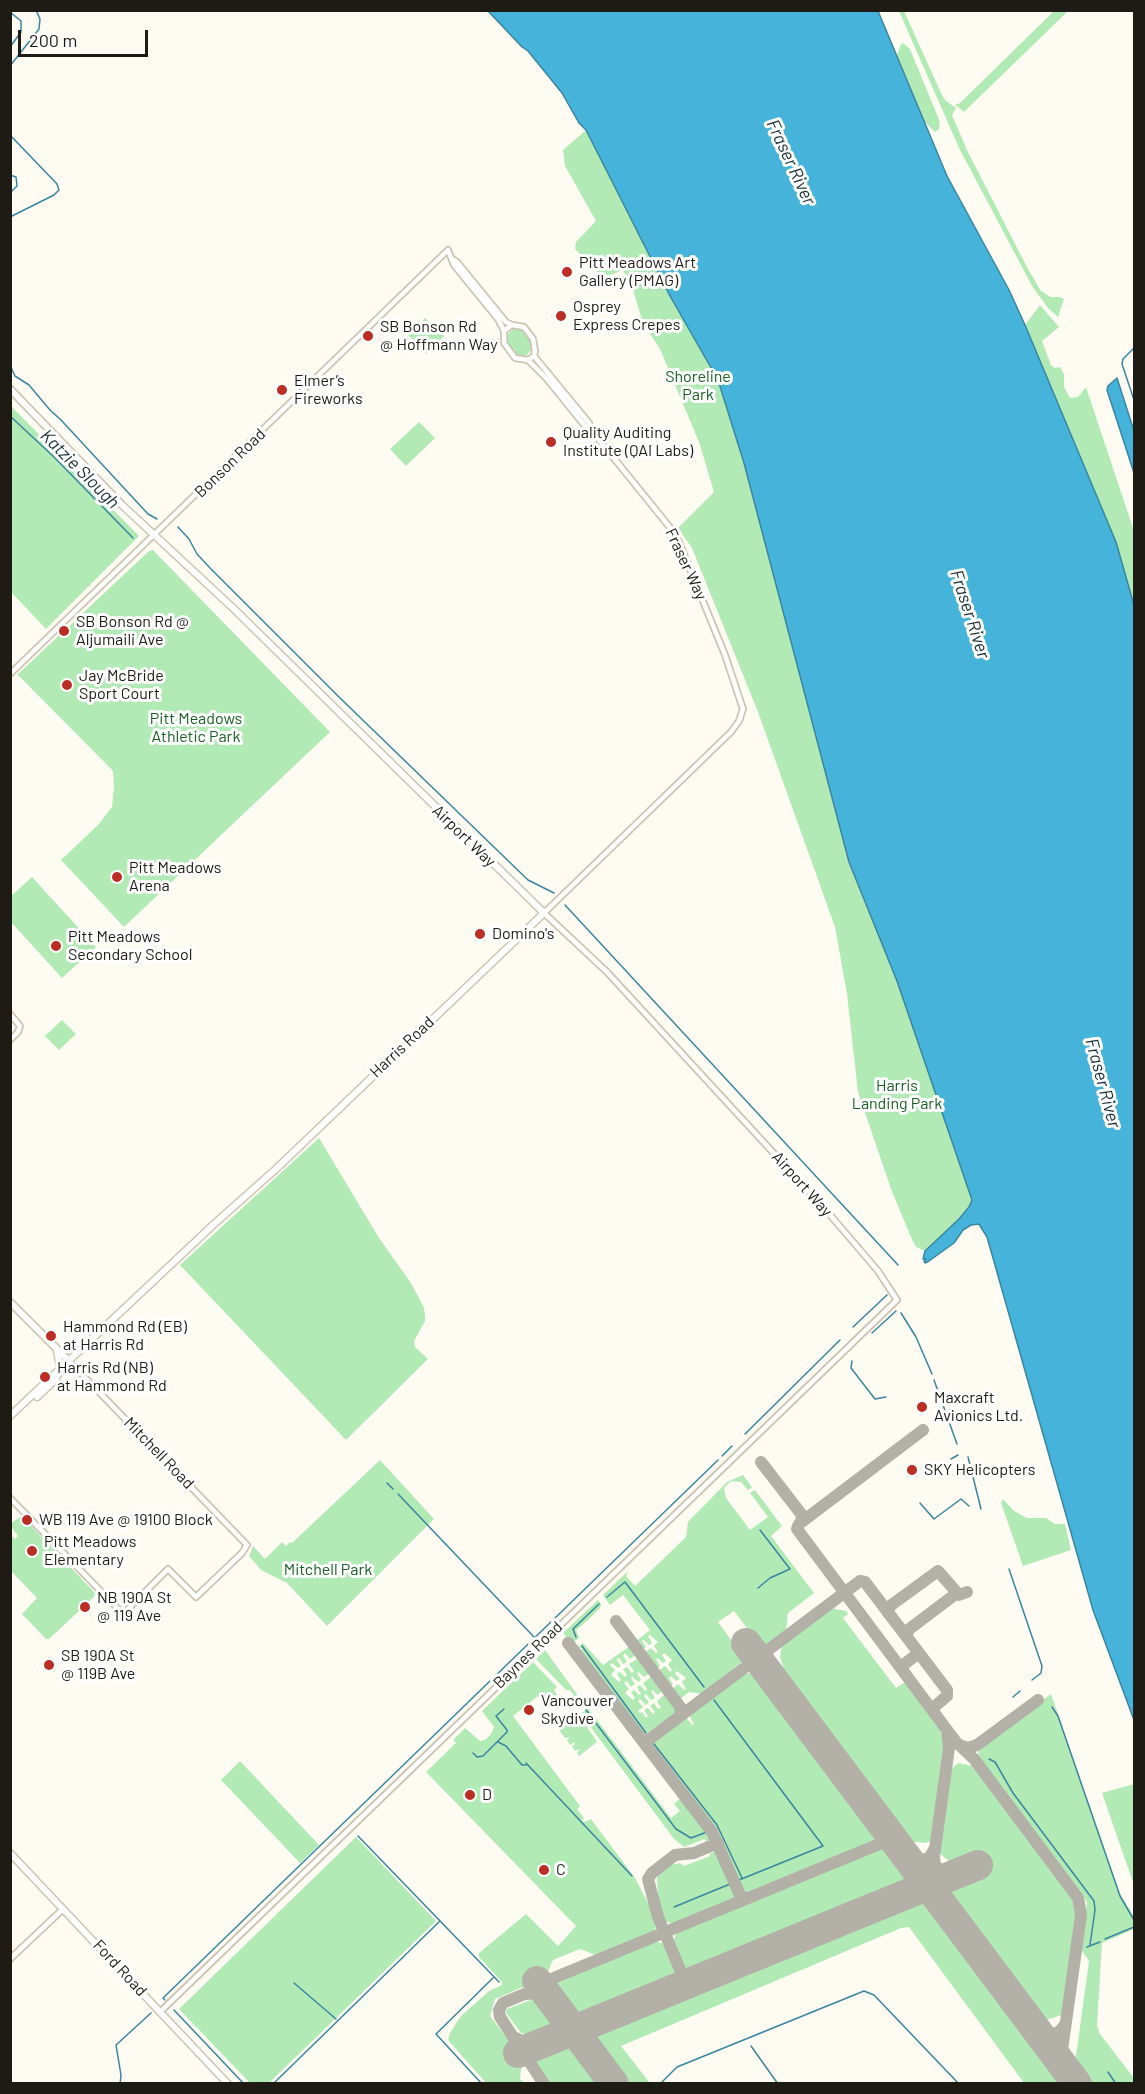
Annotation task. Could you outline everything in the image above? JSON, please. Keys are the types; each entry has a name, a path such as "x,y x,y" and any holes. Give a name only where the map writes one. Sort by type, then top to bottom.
{"main road":[{"name":"Airport Way","path":"10,389 122,505 233,608 544,913"},
{"name":"Harris Road","path":"10,1416 60,1372 544,913"},
{"path":"10,1302 70,1362"},
{"path":"54,1345 60,1358 60,1372"},
{"name":"Harris Road","path":"10,1422 56,1379 60,1372"},
{"name":"Ford Road","path":"10,1853 228,2084"}],"street":[{"name":"Bonson Road","path":"10,674 448,250 452,259"},
{"path":"452,259 457,262 506,322 524,327 535,346 534,356 528,360 518,360 510,352 504,343 504,331 498,319 454,265 452,259"},
{"path":"504,331 512,325"},
{"name":"Fraser Way","path":"534,356 672,529 736,685 742,704 741,717"},
{"name":"Fraser Way","path":"528,360 547,379 585,426 592,430"},
{"name":"Harris Road","path":"544,913 710,753 737,726 741,717"},
{"name":"Airport Way","path":"544,913 607,972 817,1200 863,1252 897,1300"},
{"path":"10,1014 20,1026 18,1032 10,1040"},
{"name":"Baynes Road","path":"160,2012 897,1300"},
{"name":"Mitchell Road","path":"10,1498 123,1614 168,1569 196,1598 242,1553 247,1545 70,1362"},
{"path":"10,1959 63,1909"}],"green space":[{"path":"899,11 904,11 942,95 956,108 952,115 967,150 1028,269 1041,291 1051,297 1064,299 1058,317 1048,308 1032,286 959,148"},
{"path":"1054,11 1068,11 964,112 955,105 960,103"},
{"path":"903,43 910,49 940,122 939,129 935,132 924,121 897,55"},
{"name":"Harris Landing Park","path":"586,130 670,296 718,380 744,463 849,862 897,981 972,1200 959,1219 925,1251 916,1247 910,1235 891,1189 858,1092 847,994 835,927 758,712 692,548 678,528 714,492 699,442 660,349 643,323 632,286 623,270 603,278 575,249 576,242 596,221 565,166 563,150"},
{"path":"1040,305 1059,327 1042,341 1051,365 1055,368 1060,367 1064,374 1064,387 1070,398 1078,397 1086,387 1134,531 1134,605 1116,542 1025,325"},
{"path":"425,318 444,336 426,354 408,335"},
{"path":"514,328 520,328 531,341 532,349 525,357 517,356 507,344 506,337"},
{"path":"10,405 139,536 46,629 11,592"},
{"path":"419,422 435,438 406,466 390,449"},
{"name":"Pitt Meadows Athletic Park","path":"153,550 330,732 124,927 61,860 98,825 112,807 113,771 17,675 149,551"},
{"path":"32,877 96,947 62,978 11,922 11,896"},
{"path":"62,1020 76,1034 59,1050 45,1036"},
{"path":"319,1138 379,1238 411,1283 424,1308 425,1316 425,1321 414,1341 415,1347 428,1359 346,1440 180,1265"},
{"name":"Mitchell Park","path":"380,1460 434,1519 327,1626 287,1583 261,1570 249,1556 253,1546 265,1559 282,1542 286,1546 292,1543"},
{"path":"743,1475 752,1487 748,1490 741,1482 731,1481 724,1488 726,1498 750,1530 768,1517 750,1493 755,1490 782,1526 771,1536 814,1593 788,1613 786,1630 762,1648 734,1611 718,1622 745,1659 702,1694 689,1692 679,1700 671,1690 678,1684 684,1690 686,1689 682,1682 686,1678 677,1671 675,1673 680,1679 676,1681 671,1676 669,1678 673,1684 669,1687 658,1671 665,1666 670,1672 672,1670 668,1664 672,1660 664,1653 662,1655 666,1661 663,1663 658,1658 656,1659 660,1666 656,1669 644,1653 651,1648 656,1653 658,1652 654,1646 658,1642 650,1635 648,1636 652,1643 649,1645 644,1640 642,1641 646,1647 642,1650 635,1642 650,1630 623,1595 610,1605 603,1595 628,1571 626,1576 635,1586 686,1537 688,1522 727,1482"},
{"path":"1003,1499 1014,1511 1027,1518 1046,1518 1055,1524 1065,1524 1071,1550 1023,1566 1001,1503"},
{"name":"Pitt Meadows Elementary","path":"22,1516 95,1593 94,1597 49,1639 46,1639 22,1614 37,1598 11,1571 13,1556 11,1557 11,1535 15,1539 18,1536 11,1523"},
{"path":"598,1600 601,1604 600,1608 576,1630 579,1638 572,1644 563,1633"},
{"path":"831,1608 846,1611 848,1614 843,1618 896,1688 905,1682 940,1729 944,1746 931,1841 925,1843 907,1841 788,1683 780,1657 782,1645"},
{"path":"583,1643 603,1665 630,1646 636,1655 630,1659 625,1653 623,1655 627,1662 623,1664 619,1658 617,1660 621,1666 618,1668 612,1663 610,1665 615,1670 611,1675 619,1682 621,1680 617,1674 620,1672 625,1677 627,1675 623,1669 627,1667 632,1673 634,1671 629,1664 639,1658 650,1673 644,1677 639,1672 637,1673 641,1680 638,1682 632,1676 635,1684 631,1687 627,1681 624,1683 629,1689 625,1693 633,1700 635,1698 631,1692 634,1690 639,1695 641,1694 637,1687 640,1685 645,1691 647,1689 643,1683 652,1676 663,1691 657,1695 653,1690 651,1691 655,1698 651,1700 646,1694 644,1696 649,1702 646,1705 640,1699 638,1701 643,1707 638,1711 642,1712 646,1718 648,1716 644,1710 648,1708 653,1714 655,1712 650,1706 654,1703 658,1709 661,1708 657,1701 665,1694 678,1712 644,1735 580,1651 583,1649 578,1647"},
{"path":"545,1650 579,1699 583,1700 580,1704 570,1690 566,1690 536,1659"},
{"path":"533,1662 557,1687 554,1690 557,1695 543,1709 545,1704 538,1696 513,1716 580,1806 577,1809 584,1818 582,1820 584,1822 591,1819 635,1878 656,1918 656,1926 654,1934 598,1956 580,1949 553,1960 545,1978 542,1975 530,1984 495,1999 490,2016 513,2046 518,2061 522,2060 520,2079 524,2083 486,2083 448,2040 460,2017 489,1991 502,1985 502,1982 479,1957 479,1953 526,1914 558,1946 576,1926 426,1772 456,1743 453,1740 465,1728 480,1741 485,1740 491,1734 494,1727 482,1711"},
{"path":"745,1673 758,1675 878,1835 875,1843 746,1896 741,1890 717,1834 651,1745 686,1717 692,1725 694,1724 689,1715"},
{"path":"1051,1694 1120,1894 1134,1917 1134,1929 1102,1943 1097,2026 1100,2034 1134,2078 1134,2083 1090,2083 1075,2064 1089,1961 1081,1949 1087,1902 978,1757 979,1748"},
{"path":"588,1708 671,1818 680,1811 674,1804 682,1797 711,1833 710,1839 684,1847 674,1839 581,1714"},
{"path":"579,1715 597,1742 579,1756 577,1752 580,1750 575,1751 572,1746 574,1742 570,1745 567,1740 570,1737 565,1738 559,1730"},
{"path":"240,1761 319,1845 300,1863 221,1780"},
{"path":"958,1763 972,1766 1071,1896 1076,1915 1062,2015 1043,2021 942,1887 980,1871 975,1858 955,1866 939,1853 951,1769"},
{"path":"1134,1784 1134,1885 1102,1793"},
{"path":"356,1837 436,1921 269,2083 250,2083 179,2009"},
{"path":"877,1849 890,1851 911,1879 909,1885 695,1972 682,1967 672,1943 678,1930"},
{"path":"719,1851 736,1891 736,1899 675,1925 665,1921 661,1917 659,1907 657,1877 671,1865 680,1863 684,1866"},
{"path":"919,1897 925,1898 1065,2083 1024,2083 909,1927 901,1928 621,2046 650,2083 624,2083 586,2033"},
{"path":"653,1940 666,1945 676,1970 671,1982 577,2021 554,1990 557,1979"},
{"path":"531,2000 546,2004 563,2027 536,2037 521,2033 506,2013 507,2009"},
{"path":"572,2039 606,2083 548,2083 534,2065 537,2053"}],"water":[{"name":"Fraser River","path":"488,11 878,11 947,176 1009,290 1025,325 1116,542 1134,605 1134,1720 1093,1610 987,1237 979,1224 971,1225 963,1230 954,1243 929,1261 925,1263 926,1259 923,1259 925,1251 959,1219 972,1200 897,981 849,862 744,463 718,380 670,296 586,130 579,123 562,93 528,51"},
{"path":"1117,378 1134,431 1134,473 1107,390"}],"waterway":[{"path":"10,66 39,29 40,19 36,10"},
{"path":"10,12 21,21 21,32 10,47"},
{"path":"10,135 57,184 59,190 54,195 10,217"},
{"path":"10,175 16,177 17,186 10,193"},
{"path":"1134,348 1123,359 1122,364 1134,400"},
{"path":"10,365 15,376 29,385 148,514 157,519"},
{"name":"Katzie Slough","path":"10,416 54,457 133,538"},
{"path":"178,527 211,569 340,698 528,880 554,893"},
{"path":"565,905 898,1265"},
{"path":"853,1327 887,1295"},
{"path":"872,1333 896,1311"},
{"path":"901,1313 916,1337 932,1374"},
{"path":"745,1434 840,1340"},
{"path":"852,1361 851,1368 875,1399 886,1397"},
{"path":"934,1380 957,1444"},
{"path":"722,1456 732,1446"},
{"path":"951,1459 958,1455"},
{"path":"968,1457 981,1509"},
{"path":"165,2000 163,1998 718,1460"},
{"path":"387,1483 393,1489"},
{"path":"398,1494 534,1637"},
{"path":"920,1503 934,1519 961,1499 969,1506"},
{"path":"758,1588 770,1578 790,1569 760,1530"},
{"path":"1009,1569 1042,1666 1041,1673 1032,1680"},
{"path":"607,1597 625,1582 704,1687"},
{"path":"576,1637 573,1629 599,1604"},
{"path":"582,1646 646,1733"},
{"path":"1013,1697 1020,1691"},
{"path":"714,1700 823,1846 739,1880"},
{"path":"1052,1707 1058,1716 1120,1896 1134,1920"},
{"path":"473,1753 477,1757 483,1756 507,1732 496,1716 504,1709"},
{"path":"586,1710 676,1829 691,1838 707,1832"},
{"path":"498,1742 506,1746 522,1765 526,1765"},
{"path":"654,1744 717,1825 742,1878"},
{"path":"989,1759 995,1762 1013,1793 1094,1901 1095,1910 1090,1945"},
{"path":"526,1763 632,1876"},
{"path":"358,1836 499,1982"},
{"path":"674,1907 730,1884"},
{"path":"273,2084 440,1921"},
{"path":"1105,1939 1134,1927"},
{"path":"1087,1947 1100,1942"},
{"path":"482,2084 436,2034 493,1978"},
{"path":"294,1983 336,2019"},
{"path":"660,2084 677,2067 864,1991 874,1995 959,2084"},
{"path":"174,2010 244,2084"},
{"path":"120,2084 121,2075 116,2045 151,2013"},
{"path":"751,2046 778,2084"},
{"path":"1108,2072 1116,2084"}],"taxiway":[{"path":"923,1430 799,1524 797,1529 956,1742 974,1759 1078,1898 1081,1915 1062,2050 1063,2060 1071,2075"},
{"path":"761,1462 802,1515 801,1522"},
{"path":"888,1613 890,1606 938,1571 959,1595 967,1592"},
{"path":"646,1746 647,1741 860,1581 865,1582 947,1690 947,1696 934,1707 934,1713"},
{"path":"907,1637 908,1630 953,1596"},
{"path":"616,1621 681,1708 680,1716"},
{"path":"568,1643 712,1832 740,1895 748,1898"},
{"path":"903,1671 903,1665 915,1656 922,1657"},
{"path":"959,1745 968,1748 977,1745 1038,1700"},
{"path":"939,1900 933,1890 931,1878 949,1748 947,1731"},
{"path":"686,1984 658,1917 648,1879 652,1873 675,1855 694,1853 718,1843"},
{"path":"544,2084 500,2017 499,2010 503,2003 556,1977 882,1843 895,1845 916,1862 929,1858 935,1848"},
{"path":"934,1857 935,1865 941,1872 949,1875 958,1873"},
{"path":"911,1892 923,1884 931,1871"},
{"path":"526,1994 541,1993 552,2001"},
{"path":"1034,2026 1042,2033 1052,2035 1060,2031 1066,2023"},
{"path":"516,2038 527,2044 539,2044"}],"runway":[{"path":"746,1643 1077,2084"},
{"path":"518,2053 978,1865"},
{"path":"537,1981 614,2084"}],"place":[{"name":"Pitt Meadows Art Gallery (PMAG)","path":"567,272"},
{"name":"Osprey Express Crepes","path":"561,316"},
{"name":"SB Bonson Rd @ Hoffmann Way","path":"368,336"},
{"name":"Elmer’s Fireworks","path":"282,390"},
{"name":"Quality Auditing Institute (QAI Labs)","path":"551,442"},
{"name":"SB Bonson Rd @ Aljumaili Ave","path":"64,631"},
{"name":"Jay McBride Sport Court","path":"67,685"},
{"name":"Pitt Meadows Arena","path":"117,877"},
{"name":"Domino's","path":"480,934"},
{"name":"Pitt Meadows Secondary School","path":"56,946"},
{"name":"Hammond Rd (EB) at Harris Rd","path":"51,1336"},
{"name":"Harris Rd (NB) at Hammond Rd","path":"45,1377"},
{"name":"Maxcraft Avionics Ltd.","path":"922,1407"},
{"name":"SKY Helicopters","path":"912,1470"},
{"name":"WB 119 Ave @ 19100 Block","path":"27,1520"},
{"name":"Pitt Meadows Elementary","path":"32,1551"},
{"name":"NB 190A St @ 119 Ave","path":"85,1607"},
{"name":"SB 190A St @ 119B Ave","path":"49,1665"},
{"name":"Vancouver Skydive","path":"529,1710"},
{"name":"D","path":"470,1795"},
{"name":"C","path":"544,1870"}],"park label":[{"name":"Shoreline Park","path":"698,386"}]}
